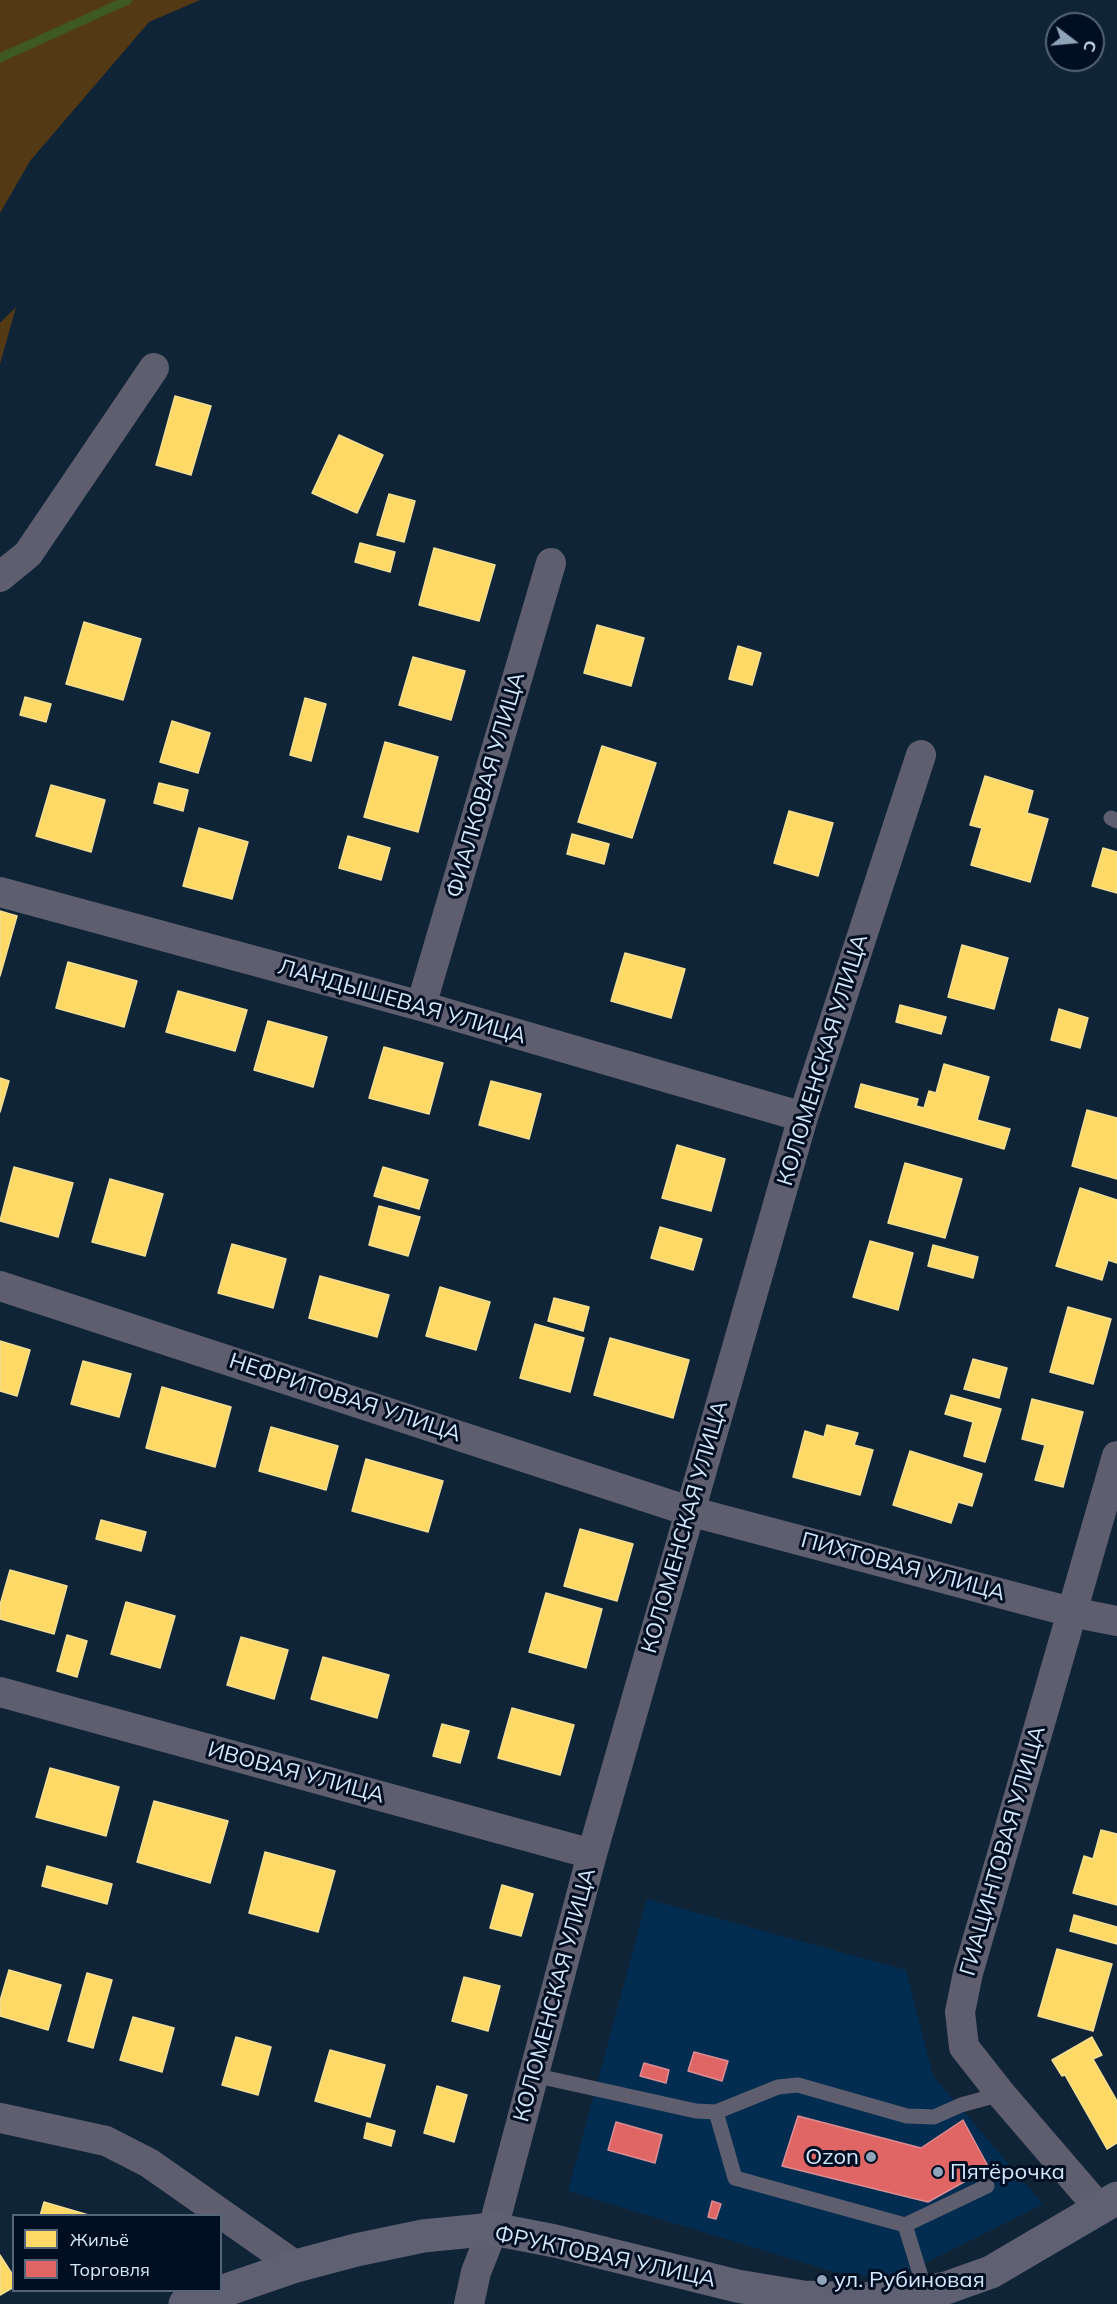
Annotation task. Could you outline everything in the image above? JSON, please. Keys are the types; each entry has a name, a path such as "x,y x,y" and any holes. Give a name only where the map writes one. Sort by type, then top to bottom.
{"street":[{"path":"0,577 28,554 154,368"},
{"name":"ФИАЛКОВАЯ УЛИЦА","path":"421,1006 551,563"},
{"name":"КОЛОМЕНСКАЯ УЛИЦА","path":"469,2304 476,2272 493,2229 592,1854 803,1117 921,755"},
{"name":"ЛАНДЫШЕВАЯ УЛИЦА","path":"0,892 421,1006 803,1117"},
{"name":"НЕФРИТОВАЯ УЛИЦА","path":"0,1286 689,1510"},
{"name":"ГИАЦИНТОВАЯ УЛИЦА","path":"1108,2203 1001,2094 964,2047 960,2012 968,1973 1117,1456"},
{"name":"ПИХТОВАЯ УЛИЦА","path":"689,1510 1071,1612 1117,1621"},
{"name":"ИВОВАЯ УЛИЦА","path":"0,1692 592,1854"},
{"path":"0,2118 106,2141 149,2163 222,2214"},
{"name":"ФРУКТОВАЯ УЛИЦА","path":"222,2291 296,2266 356,2250 423,2236 493,2229 555,2241 737,2286 803,2297 863,2299 942,2295 991,2272 1108,2203"},
{"path":"222,2214 296,2266"},
{"name":"ФРУКТОВАЯ УЛИЦА","path":"185,2304 220,2292"}],"lane":[{"path":"533,2075 696,2111 716,2112 778,2087 798,2085 907,2116 934,2117 961,2105 1001,2094"},
{"path":"716,2112 735,2178 905,2225 987,2186"},
{"path":"905,2225 942,2295"}],"shaded area":[{"path":"0,0 200,0 149,22 30,161 0,213"},
{"path":"16,307 0,364 0,323"},
{"path":"647,1899 906,1970 933,2076 1043,2204 893,2279 838,2273 568,2191"}],"building: Жильё":[{"path":"175,396 211,406 191,475 156,465"},
{"path":"339,435 383,455 357,513 312,493"},
{"path":"389,494 415,501 404,542 377,535"},
{"path":"360,543 395,552 390,572 355,562"},
{"path":"434,548 495,565 479,621 419,605"},
{"path":"84,622 141,639 123,700 66,684"},
{"path":"597,625 644,638 631,686 584,673"},
{"path":"738,646 761,653 752,685 729,679"},
{"path":"413,657 465,671 451,720 399,705"},
{"path":"25,697 51,704 46,722 20,715"},
{"path":"305,698 326,704 311,761 290,755"},
{"path":"172,721 210,733 198,773 160,762"},
{"path":"385,742 438,757 418,832 364,817"},
{"path":"602,746 656,763 632,838 578,822"},
{"path":"985,776 1033,791 1027,813 1048,819 1030,882 971,865 982,828 970,825"},
{"path":"159,783 188,790 183,811 154,803"},
{"path":"51,785 105,800 91,852 36,836"},
{"path":"789,811 833,823 818,876 774,863"},
{"path":"199,828 248,842 232,899 183,886"},
{"path":"572,834 609,844 604,864 567,854"},
{"path":"348,836 390,848 381,880 339,868"},
{"path":"1103,848 1117,852 1117,893 1092,886"},
{"path":"0,911 17,916 0,976"},
{"path":"962,945 1008,958 994,1009 948,997"},
{"path":"625,953 685,969 671,1018 611,1001"},
{"path":"68,962 137,981 124,1027 56,1008"},
{"path":"178,991 247,1010 235,1051 166,1032"},
{"path":"900,1005 946,1017 941,1034 896,1022"},
{"path":"1059,1009 1088,1018 1080,1048 1051,1040"},
{"path":"268,1021 327,1037 313,1087 254,1070"},
{"path":"384,1047 443,1063 429,1114 369,1098"},
{"path":"944,1064 989,1077 977,1120 1010,1129 1004,1149 855,1107 861,1084 918,1099 916,1106 924,1108 929,1091 936,1093"},
{"path":"0,1078 9,1081 0,1112"},
{"path":"491,1081 541,1094 529,1139 479,1125"},
{"path":"1087,1110 1117,1118 1117,1179 1072,1166"},
{"path":"677,1145 725,1159 711,1211 662,1198"},
{"path":"905,1163 962,1179 945,1238 888,1223"},
{"path":"14,1167 73,1183 58,1237 0,1221"},
{"path":"383,1167 428,1180 419,1209 374,1196"},
{"path":"110,1179 163,1194 145,1256 92,1242"},
{"path":"1080,1188 1117,1200 1117,1263 1108,1260 1102,1280 1056,1266"},
{"path":"379,1206 420,1217 408,1256 369,1245"},
{"path":"660,1227 702,1239 693,1270 651,1258"},
{"path":"870,1241 913,1253 898,1310 853,1297"},
{"path":"232,1244 286,1259 273,1308 218,1293"},
{"path":"933,1245 978,1257 973,1278 928,1266"},
{"path":"320,1276 389,1295 377,1337 309,1318"},
{"path":"440,1287 490,1302 476,1350 426,1336"},
{"path":"554,1298 589,1307 583,1331 548,1321"},
{"path":"1068,1307 1111,1319 1093,1384 1050,1372"},
{"path":"535,1324 584,1338 570,1392 520,1378"},
{"path":"610,1338 689,1360 673,1418 594,1395"},
{"path":"0,1341 30,1350 17,1396 0,1391"},
{"path":"973,1359 1007,1368 999,1398 964,1389"},
{"path":"83,1361 131,1374 119,1417 71,1404"},
{"path":"162,1387 231,1407 215,1467 146,1448"},
{"path":"951,1395 1001,1409 985,1462 964,1456 973,1422 945,1414"},
{"path":"1032,1399 1083,1412 1063,1487 1035,1480 1045,1445 1022,1439"},
{"path":"827,1425 858,1433 854,1445 873,1450 860,1495 793,1477 805,1431 824,1437"},
{"path":"271,1427 338,1446 326,1490 259,1471"},
{"path":"910,1451 982,1474 972,1506 958,1502 951,1523 893,1505"},
{"path":"366,1459 443,1481 428,1532 352,1511"},
{"path":"101,1520 146,1532 141,1551 96,1539"},
{"path":"580,1529 633,1544 617,1601 564,1586"},
{"path":"10,1570 67,1586 54,1634 0,1619 0,1605"},
{"path":"546,1593 602,1609 586,1668 529,1652"},
{"path":"126,1602 175,1616 160,1668 111,1654"},
{"path":"67,1635 87,1641 77,1677 57,1671"},
{"path":"241,1637 288,1650 274,1699 227,1685"},
{"path":"323,1657 389,1675 377,1718 311,1699"},
{"path":"512,1708 574,1725 560,1775 498,1758"},
{"path":"442,1724 469,1731 460,1763 433,1756"},
{"path":"50,1768 119,1787 106,1836 36,1817"},
{"path":"154,1801 228,1821 210,1883 137,1862"},
{"path":"1101,1830 1117,1834 1117,1905 1073,1893 1084,1856 1093,1859"},
{"path":"265,1852 335,1871 318,1932 249,1913"},
{"path":"47,1866 112,1884 107,1904 42,1886"},
{"path":"502,1885 533,1894 521,1936 490,1928"},
{"path":"1074,1915 1117,1927 1117,1944 1070,1931"},
{"path":"1057,1949 1112,1964 1093,2031 1038,2016"},
{"path":"9,1970 61,1985 48,2030 0,2016 0,2001"},
{"path":"87,1973 112,1980 93,2048 68,2041"},
{"path":"464,1977 500,1986 488,2031 452,2021"},
{"path":"133,2017 174,2028 162,2072 120,2060"},
{"path":"236,2037 271,2047 258,2095 222,2085"},
{"path":"1092,2037 1102,2055 1093,2059 1117,2101 1117,2143 1107,2149 1065,2075 1062,2076 1052,2060"},
{"path":"330,2050 385,2065 370,2117 315,2101"},
{"path":"437,2086 467,2095 454,2142 424,2133"},
{"path":"367,2123 395,2131 391,2146 364,2138"},
{"path":"44,2202 85,2214 41,2214"},
{"path":"0,2255 12,2274 12,2288 0,2295"}],"building: Торговля":[{"path":"694,2052 728,2061 722,2081 688,2071"},
{"path":"644,2063 669,2070 666,2083 640,2076"},
{"path":"798,2116 921,2148 963,2120 989,2168 928,2202 782,2166"},
{"path":"616,2122 662,2135 655,2163 608,2150"},
{"path":"712,2201 721,2204 716,2219 708,2217"}],"waterway":[{"path":"0,58 128,0"}],"place":[{"name":"Ozon","path":"871,2157"},
{"name":"Пятёрочка","path":"938,2172"},
{"name":"ул. Рубиновая","path":"822,2280"}]}
